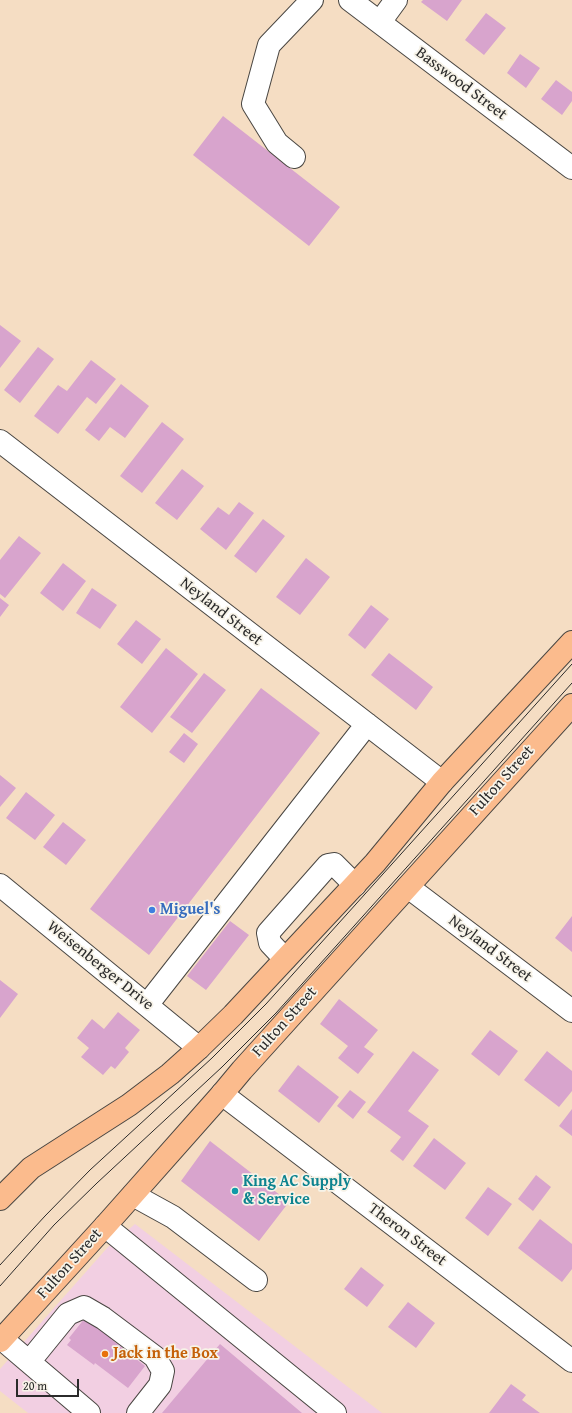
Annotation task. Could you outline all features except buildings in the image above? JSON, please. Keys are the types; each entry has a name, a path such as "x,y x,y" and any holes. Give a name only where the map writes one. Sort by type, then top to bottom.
{"main road":[{"path":"0,1199 31,1168 129,1105 170,1074 200,1048 233,1015 375,863 442,782 572,642"},
{"name":"Fulton Street","path":"1,1340 133,1195 242,1070 572,705"}],"street":[{"path":"294,157 277,144 253,104 269,45 312,0"},
{"name":"Basswood Street","path":"350,0 572,168"},
{"path":"380,22 396,0"},
{"name":"Neyland Street","path":"0,442 442,782"},
{"path":"147,1005 368,724"},
{"path":"285,959 270,943 268,933 328,865 334,864 354,885"},
{"name":"Weisenberger Drive","path":"0,885 200,1048"},
{"name":"Neyland Street","path":"408,887 572,1011"},
{"name":"Theron Street","path":"222,1094 572,1361"},
{"path":"133,1195 172,1217 256,1280"},
{"path":"105,1226 335,1413"},
{"path":"29,1362 68,1314 84,1307 103,1318 155,1357 163,1371 160,1385 138,1413"},
{"path":"1,1340 89,1413"}],"shaded area":[{"path":"135,1224 382,1413 28,1413 0,1391 0,1369 108,1247"}],"tram line":[{"path":"0,1265 90,1170 212,1058 266,1004 572,664"},
{"path":"0,1286 54,1225 222,1067 276,1013 572,683"}],"place":[{"name":"Miguel's","path":"152,910"},
{"name":"King AC Supply & Service","path":"235,1191"},
{"name":"Jack in the Box","path":"105,1354"}]}
